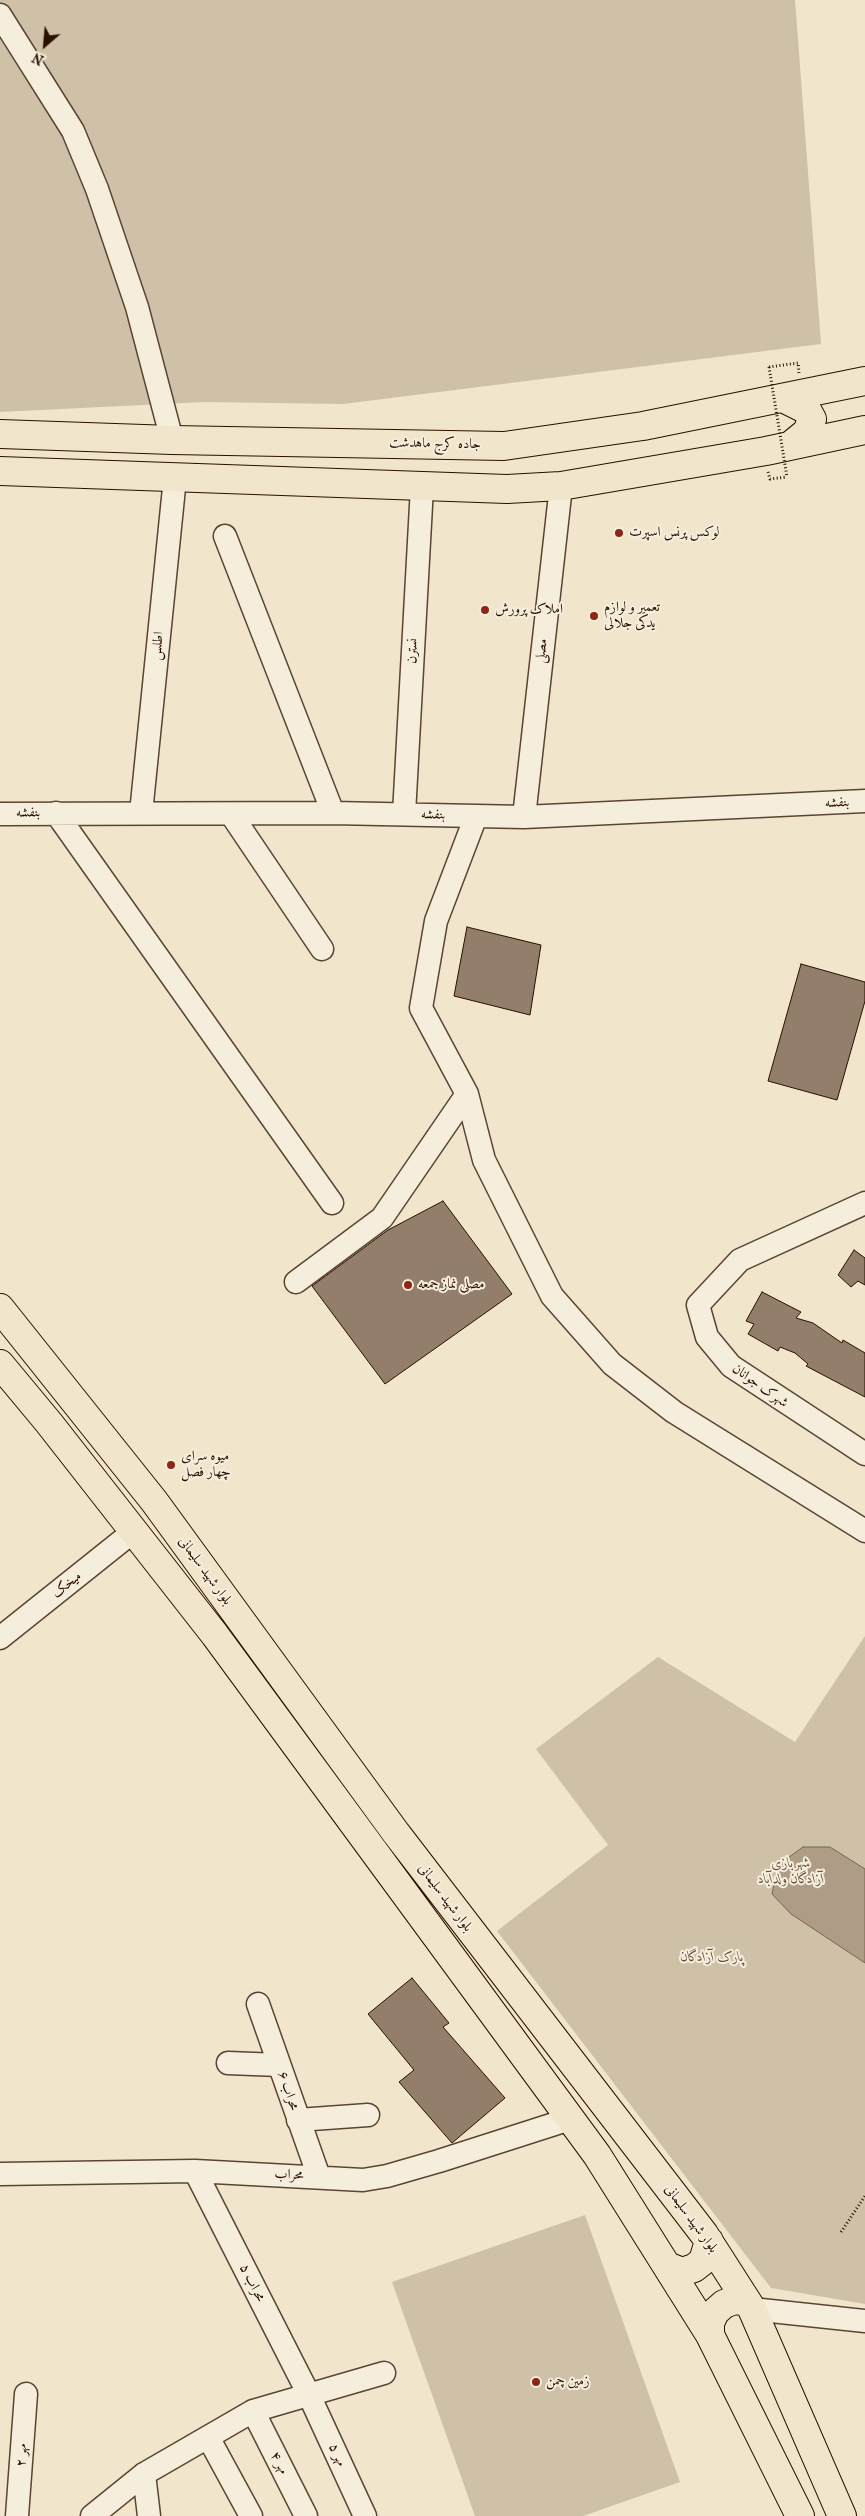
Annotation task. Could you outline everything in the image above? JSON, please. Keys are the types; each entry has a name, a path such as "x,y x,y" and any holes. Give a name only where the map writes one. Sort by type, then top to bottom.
{"main road":[{"name":"جاده کرج ماهدشت","path":"0,434 172,440 504,446 643,426 865,381"},
{"path":"783,398 807,410 812,419 807,432 792,445"},
{"path":"0,471 506,489 561,486 792,445 865,430"},
{"name":"بلوار شهید سلیمانی","path":"0,1308 154,1501 402,1841 709,2241 750,2305 842,2516"},
{"name":"بلوار شهید سلیمانی","path":"0,1364 221,1642 597,2155 710,2335 796,2515"},
{"path":"667,2266 682,2272 694,2268 703,2261 709,2241"},
{"path":"710,2335 710,2323 715,2312 724,2304 735,2300 750,2305"}],"street":[{"path":"0,15 73,131 97,189 137,307 172,440"},
{"name":"اطلس","path":"141,813 175,478"},
{"name":"مصلی","path":"524,817 561,486"},
{"name":"نسترن","path":"404,814 422,487"},
{"path":"225,536 333,813"},
{"name":"بنفشه","path":"0,814 333,813 524,817 865,802"},
{"path":"56,813 332,1203"},
{"path":"231,814 322,949"},
{"path":"476,816 436,921 421,1008 467,1094 484,1160 530,1254 560,1308 612,1364 674,1412 865,1531"},
{"path":"296,1282 382,1218 467,1094"},
{"name":"شهرک جوانان","path":"865,1203 740,1260 698,1305 707,1337 731,1366 865,1454"},
{"name":"میخک","path":"0,1638 134,1531"},
{"name":"محراب ۶","path":"258,2004 319,2177"},
{"path":"228,2063 279,2065"},
{"path":"298,2120 368,2115"},
{"name":"محراب","path":"0,2174 195,2171 363,2180 387,2176 570,2118"},
{"name":"محراب ۵","path":"195,2171 309,2395"},
{"path":"750,2305 865,2321"},
{"path":"92,2516 144,2474 253,2411 384,2373"},
{"name":"مهر ۲","path":"17,2516 26,2394"},
{"name":"مهر ۵","path":"309,2395 365,2516"},
{"name":"مهر ۴","path":"253,2411 306,2516"},
{"path":"208,2437 251,2516"},
{"path":"144,2474 150,2516"}],"path":[{"path":"770,479 787,477 770,367 798,363"},
{"path":"840,2232 865,2196"}],"green space":[{"path":"0,0 795,0 821,344 343,404 204,402 0,412"},
{"name":"پارک آزادگان","path":"865,1636 865,2304 771,2288 497,1931 608,1845 536,1749 658,1657 795,1742"},
{"name":"زمین چمن","path":"585,2215 680,2482 583,2516 475,2516 392,2282"}],"shaded area":[{"path":"803,1847 830,1847 865,1869 865,1963 791,1914 772,1894 778,1865"}],"building":[{"path":"467,927 541,945 530,1015 454,996"},
{"path":"801,964 865,982 865,1001 837,1100 768,1081"},
{"name":"مصلی نماز جمعه","path":"443,1201 512,1294 385,1384 312,1286 388,1230"},
{"path":"854,1250 865,1258 865,1285 858,1281 851,1287 838,1275"},
{"path":"762,1292 801,1312 796,1318 813,1323 842,1343 843,1340 865,1353 865,1397 806,1366 808,1364 795,1353 780,1347 778,1351 748,1334 754,1324 746,1321"},
{"path":"412,1978 449,2023 443,2027 505,2098 452,2143 399,2082 414,2070 368,2014"}],"place":[{"name":"لوکس پرنس اسپرت","path":"619,533"},
{"name":"املاک پرورش","path":"485,610"},
{"name":"تعمیر و لوازم یدکی جلالی","path":"594,616"},
{"name":"مصلی نماز جمعه","path":"408,1285"},
{"name":"میوه سرای چهار فصل","path":"171,1465"},
{"name":"زمین چمن","path":"536,2382"}],"park label":[{"name":"شهربازی آزادگان ولدآباد","path":"791,1872"}]}
